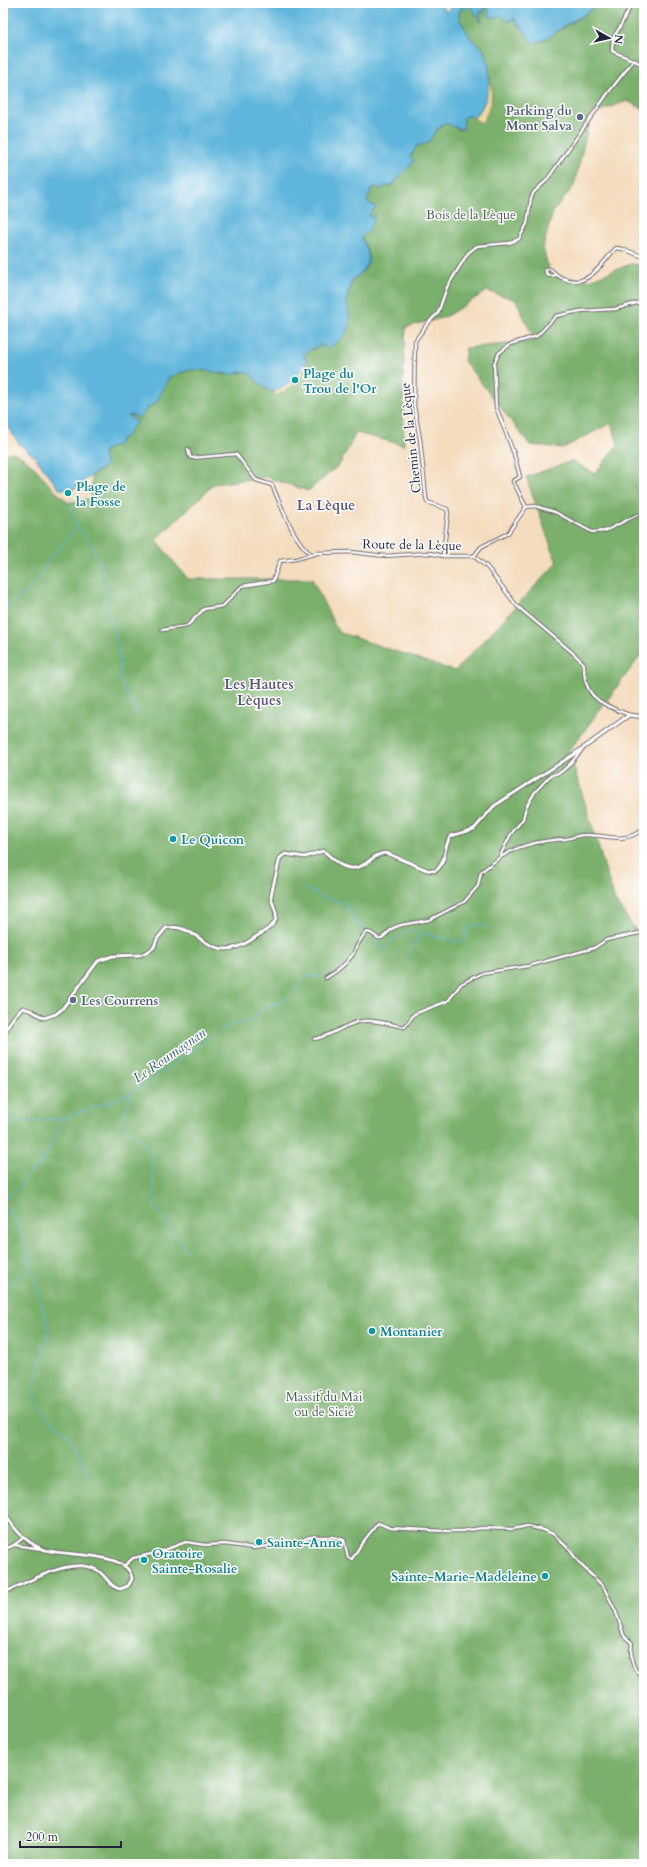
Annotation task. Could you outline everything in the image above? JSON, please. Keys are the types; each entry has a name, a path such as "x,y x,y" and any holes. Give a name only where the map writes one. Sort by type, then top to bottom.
{"street":[{"path":"632,3 613,38 612,51 644,65"},
{"name":"Chemin de la Lèque","path":"443,556 448,513 447,509 444,507 427,502 426,497 420,439 414,406 415,341 427,324 438,313 447,288 468,253 477,246 508,243 519,239 527,224 531,198 534,192 546,181 608,92 634,60"},
{"path":"556,274 561,278 574,281 588,277 600,268 616,248 623,248 644,257"},
{"path":"526,507 513,481 520,477 514,454 496,408 494,364 499,353 511,344 536,336 556,316 580,311 615,309 644,301"},
{"path":"188,448 190,458 236,454 256,480 272,485 293,530 306,551 311,554"},
{"path":"474,556 481,547 508,533 526,507 535,506 555,512 592,532 605,531 637,515"},
{"name":"Route de la Lèque","path":"162,630 187,626 204,609 223,606 242,586 273,581 280,560 296,559 311,554 352,552 385,556 428,552 443,556 474,556 487,566 517,606 584,664 583,676 586,688 592,695 603,703 629,716"},
{"path":"3,1038 7,1026 16,1013 23,1008 44,1018 56,1014 62,1009 98,962 113,956 140,955 149,951 154,947 157,939 166,928 178,928 211,946 221,949 233,949 249,941 268,928 274,921 276,912 271,895 280,860 285,854 305,857 323,851 340,864 354,868 366,864 380,854 386,853 427,870 435,871 441,865 447,842 451,836 474,829 494,806 582,749 629,716 644,717"},
{"path":"499,858 511,834 523,819 526,807 535,792 550,776 561,772 568,766 582,749"},
{"path":"326,978 338,970 352,956 360,939 366,932 371,933 378,938 382,938 397,926 429,920 464,902 478,886 481,872 512,850 541,842 568,839 583,834 614,839 631,837 644,829"},
{"path":"314,1039 322,1038 361,1021 405,1027 414,1014 448,1001 461,984 482,973 528,966 594,948 606,940 644,932"},
{"path":"3,1508 10,1523 24,1538 43,1550"},
{"path":"124,1566 133,1558 156,1553 186,1542 205,1545 225,1544 254,1548 297,1542 314,1537 333,1537 344,1540 348,1558 352,1559 362,1543 378,1523 397,1528 426,1528 444,1531 534,1526 553,1534 569,1549 580,1564 603,1586 616,1612 624,1636 632,1643 631,1653 634,1668 636,1672 644,1678"},
{"path":"3,1550 24,1538"},
{"path":"3,1593 57,1570 81,1566 97,1570 112,1586 120,1590 124,1589 132,1579 130,1571 124,1566 93,1556 14,1545"}],"green space":[{"name":"Massif du Mai ou de Sicié","path":"597,3 644,3 644,109 627,101 591,114 574,186 553,212 543,247 550,275 589,280 631,264 644,265 644,647 641,655 569,751 615,901 644,942 644,1864 3,1864 3,454 13,452 21,456 36,469 54,490 68,503 91,498 92,474 102,470 105,450 119,444 120,440 125,437 130,419 128,416 142,415 161,392 169,377 185,370 205,369 222,374 248,372 265,388 306,362 304,355 308,351 322,345 350,318 346,301 353,279 364,270 368,261 367,250 361,237 375,216 370,217 369,215 375,206 368,204 367,202 372,187 378,187 380,189 386,186 391,186 396,182 417,146 428,142 438,128 442,127 442,124 449,124 460,130 463,127 464,117 470,115 490,78 485,51 470,38 459,20 459,13 463,6 470,6 482,23 479,12 480,10 484,12 483,8 485,7 492,16 496,18 501,15 510,20 514,18 517,24 521,26 525,34 538,43 586,14","holes":["487,291 516,300 535,341 466,348 464,361 530,445 563,448 611,423 618,444 595,474 572,461 526,477 557,563 455,671 338,632 312,579 188,579 156,540 214,484 266,477 308,491 340,464 356,433 404,445 403,377 406,327 445,317"]}],"sand":[{"path":"490,78 491,101 482,123 473,118 483,105"},
{"name":"Plage du Trou de l'Or","path":"307,362 306,368 296,382 277,395 272,392 287,384 296,376"}],"water":[{"path":"3,3 446,3 443,7 445,11 447,11 449,9 449,3 597,3 587,13 542,41 532,43 514,18 510,20 510,23 501,15 494,18 489,16 489,11 485,7 483,8 484,14 480,11 479,12 482,23 470,6 466,10 463,6 459,14 461,21 470,38 484,51 487,60 489,78 486,97 479,112 473,118 470,115 464,117 463,130 449,124 442,124 442,127 438,128 428,143 417,146 410,157 414,161 391,186 386,186 380,189 377,187 372,188 367,202 376,207 370,213 370,217 375,215 369,231 361,237 367,250 368,261 364,269 353,279 346,301 350,325 344,336 328,349 322,345 308,351 304,355 307,362 296,376 283,387 272,392 265,388 248,372 239,372 233,375 195,370 179,373 169,377 157,403 154,402 151,407 147,408 140,418 131,415 128,416 136,422 135,425 131,428 129,434 120,440 119,444 105,450 103,457 106,465 74,489 59,489 35,457 19,444 3,419"}],"waterway":[{"path":"3,614 9,605 33,588 47,562 77,527 70,499"},
{"path":"77,527 92,546 104,572 108,611 119,647 120,680 138,716"},
{"path":"305,888 322,897 342,902 346,905 347,910 353,911 356,924 362,926 364,932"},
{"path":"376,938 381,947 386,949 392,940 410,930 462,942 467,939 465,931 471,927 483,925 489,929"},
{"path":"411,964 412,961 409,957 410,952 413,945 419,940 421,932"},
{"name":"Le Roumagnan","path":"221,1030 235,1024 250,1021 269,1004 283,1003 308,976 322,977"},
{"name":"Le Roumagnan","path":"3,1124 65,1118 132,1093 217,1033"},
{"name":"Le Roumagnan","path":"132,1094 124,1114 123,1123 128,1130 141,1140 151,1154 154,1205 187,1252"},
{"name":"Le Roumagnan","path":"65,1118 42,1162 28,1175 18,1189 5,1198 5,1206 11,1211 25,1244 49,1330 34,1385 36,1399 44,1414 68,1434 89,1476"},
{"name":"Le Roumagnan","path":"28,1270 32,1267"},
{"name":"Le Roumagnan","path":"3,1288 25,1273"}],"place":[{"name":"Parking du Mont Salva","path":"580,117"},
{"name":"Plage du Trou de l'Or","path":"295,380"},
{"name":"Plage de la Fosse","path":"68,493"},
{"name":"Le Quicon","path":"173,839"},
{"name":"Les Courrens","path":"73,1000"},
{"name":"Montanier","path":"372,1331"},
{"name":"Sainte-Anne","path":"259,1542"},
{"name":"Oratoire Sainte-Rosalie","path":"144,1560"},
{"name":"Sainte-Marie-Madeleine","path":"545,1576"}],"district":[{"name":"La Lèque","path":"326,505"},
{"name":"Les Hautes Lèques","path":"259,692"}],"park label":[{"name":"Bois de la Lèque","path":"471,214"}]}
